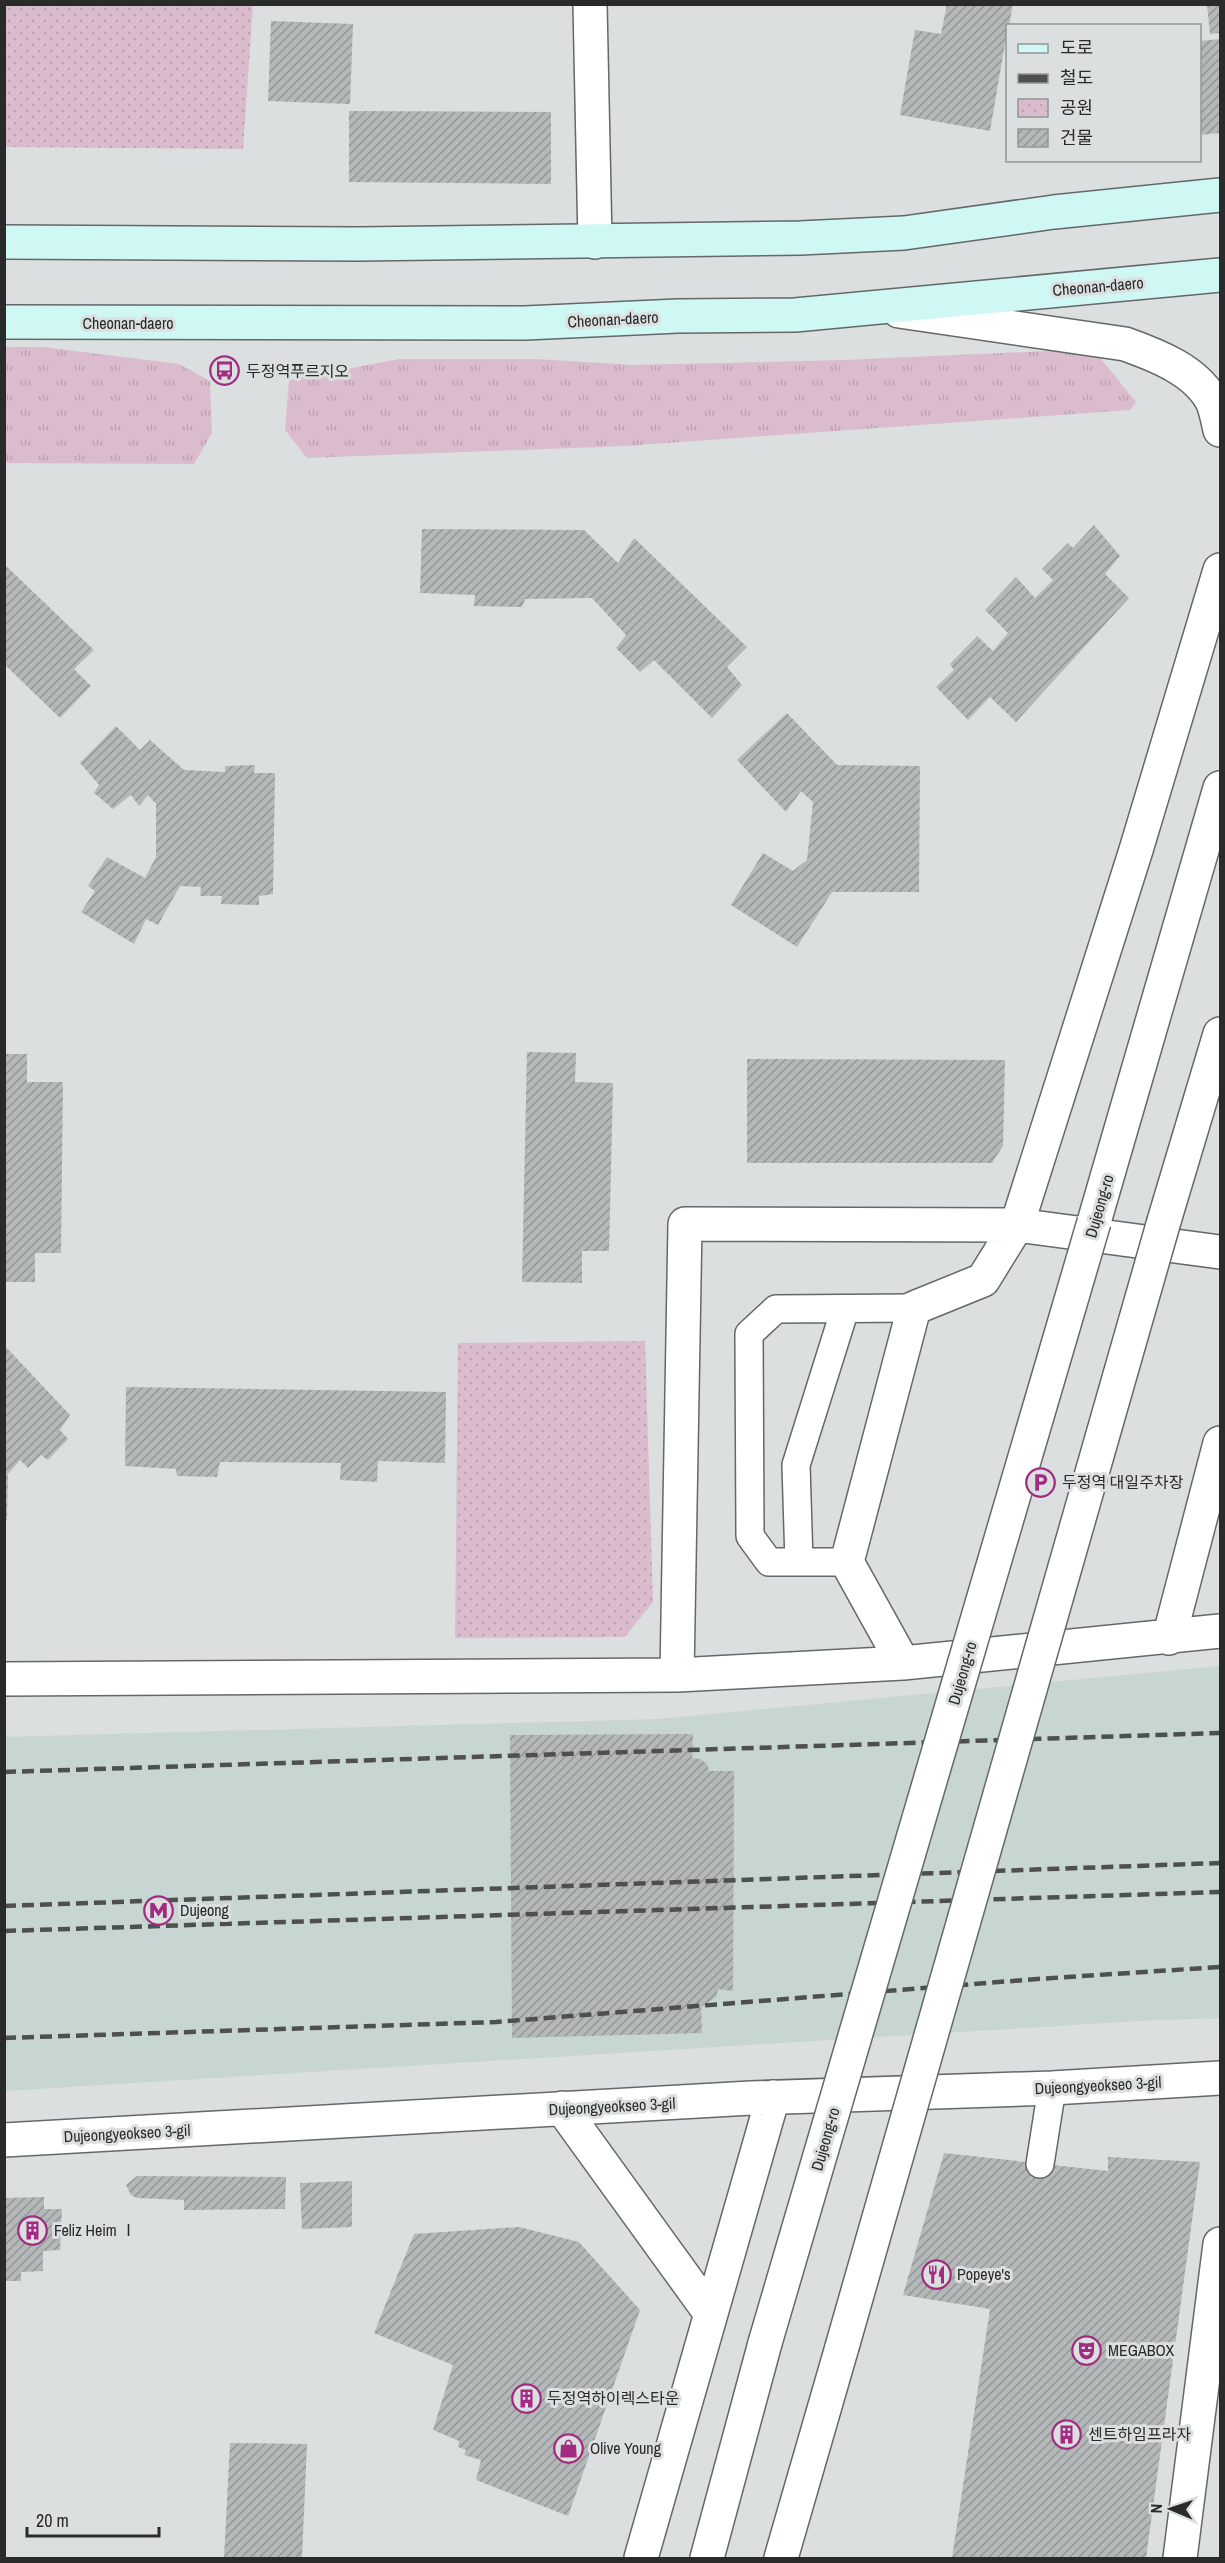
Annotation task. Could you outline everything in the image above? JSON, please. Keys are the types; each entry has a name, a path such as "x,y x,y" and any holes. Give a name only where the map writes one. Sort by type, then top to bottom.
{"main road":[{"path":"4,242 359,244 595,242 904,233 1054,212 1221,195"},
{"name":"Cheonan-daero","path":"4,322 525,323 678,316 795,315 1221,274"}],"street":[{"path":"591,4 595,242"},
{"path":"874,307 1125,344 1180,369 1201,384 1214,404 1221,430"},
{"path":"903,1664 847,1562 914,1308 982,1280 1017,1226 1140,839 1221,570"},
{"name":"Dujeong-ro","path":"707,2559 765,2343 1221,788"},
{"path":"780,2559 1164,1221 1221,1034"},
{"path":"677,1675 685,1224 1017,1226 1221,1252"},
{"path":"1169,1638 1221,1443"},
{"path":"4,1679 677,1675 903,1664 1221,1631"},
{"name":"Dujeongyeokseo 3-gil","path":"4,2140 773,2097 1052,2088 1221,2079"},
{"path":"641,2559 773,2097"},
{"path":"562,2108 711,2314"},
{"path":"1180,2559 1221,2244"}],"lane":[{"path":"847,1562 769,1562 750,1536 749,1334 776,1309 914,1308"},
{"path":"799,1562 796,1465 845,1309"},
{"path":"1040,2164 1052,2088"}],"shaded area":[{"path":"1220,1666 1220,2018 1138,2021 5,2091 5,1737 659,1719"}],"green space":[{"path":"5,4 253,5 243,149 5,147"},
{"path":"5,347 43,347 179,364 210,381 212,433 194,464 5,463"},
{"path":"1093,349 1136,402 1130,410 625,446 307,458 285,430 289,380 399,359 536,359 633,365 844,360"},
{"path":"645,1341 653,1602 625,1637 455,1638 458,1343"}],"building":[{"path":"947,4 1013,4 1009,24 1006,24 1006,38 990,131 900,115 915,30 941,34"},
{"path":"1207,4 1220,4 1220,33 1210,34"},
{"path":"271,21 353,24 350,104 268,101"},
{"path":"1220,39 1220,133 1201,135 1201,41"},
{"path":"349,111 551,112 551,184 349,182"},
{"path":"1094,525 1120,556 1105,574 1129,598 1016,722 990,697 968,720 936,687 954,670 950,664 977,636 993,651 1008,633 985,610 1016,577 1035,598 1053,580 1042,569 1068,543 1073,548"},
{"path":"422,529 584,530 618,563 634,538 747,647 727,667 742,685 712,718 654,660 640,672 616,648 626,635 592,598 525,599 522,607 474,606 475,595 420,593"},
{"path":"4,564 94,650 74,669 91,686 60,718 4,664"},
{"path":"787,713 837,765 920,766 919,892 832,892 797,947 731,905 763,853 793,871 807,860 813,802 801,791 786,812 737,760"},
{"path":"116,726 140,750 150,740 184,770 225,772 225,766 255,765 254,773 275,773 273,894 259,896 259,905 221,904 222,896 200,896 201,887 180,886 158,925 146,919 134,944 81,912 95,891 88,886 107,857 145,878 156,857 156,804 148,795 139,806 131,795 113,809 94,793 99,785 80,763"},
{"path":"527,1052 576,1053 575,1082 613,1083 609,1251 582,1251 582,1283 522,1282"},
{"path":"4,1054 27,1054 27,1082 63,1082 61,1253 35,1253 35,1282 4,1282"},
{"path":"747,1059 1005,1060 1003,1146 992,1163 747,1163"},
{"path":"4,1345 70,1415 60,1430 68,1439 48,1460 41,1455 28,1468 20,1460 8,1474 7,1520 4,1520"},
{"path":"126,1387 446,1392 445,1463 378,1461 377,1482 340,1480 341,1463 220,1462 217,1477 177,1476 176,1469 125,1466"},
{"path":"693,1734 692,1758 700,1759 707,1764 709,1771 734,1771 733,1991 718,1989 716,1997 701,2007 702,2033 512,2038 510,1735"},
{"name":"센트하임프라자","path":"944,2153 1108,2171 1108,2157 1200,2162 1146,2558 952,2558 990,2309 903,2295"},
{"path":"137,2176 286,2177 285,2209 184,2210 184,2200 137,2198 131,2195 126,2185"},
{"path":"352,2181 352,2227 302,2229 300,2183"},
{"name":"Feliz Heim Ⅰ","path":"44,2197 44,2209 62,2209 60,2250 43,2251 43,2271 21,2272 21,2281 4,2281 4,2198"},
{"name":"두정역하이렉스타운","path":"519,2227 579,2242 640,2310 568,2516 476,2480 481,2460 464,2455 466,2450 458,2447 459,2441 433,2430 453,2365 374,2333 414,2234"},
{"path":"230,2443 307,2444 302,2558 224,2558"}],"railway":[{"path":"4,1772 1220,1733"},
{"path":"4,1906 1220,1863"},
{"path":"4,1931 1220,1892"},
{"path":"4,2038 496,2022 1037,1979 1220,1967"}],"place":[{"name":"두정역푸르지오","path":"225,371"},
{"name":"두정역 대일주차장","path":"1041,1482"},
{"name":"Dujeong","path":"159,1910"},
{"name":"Feliz Heim Ⅰ","path":"33,2230"},
{"name":"Popeye's","path":"936,2274"},
{"name":"MEGABOX","path":"1087,2350"},
{"name":"두정역하이렉스타운","path":"526,2398"},
{"name":"센트하임프라자","path":"1067,2434"},
{"name":"Olive Young","path":"569,2448"}]}
